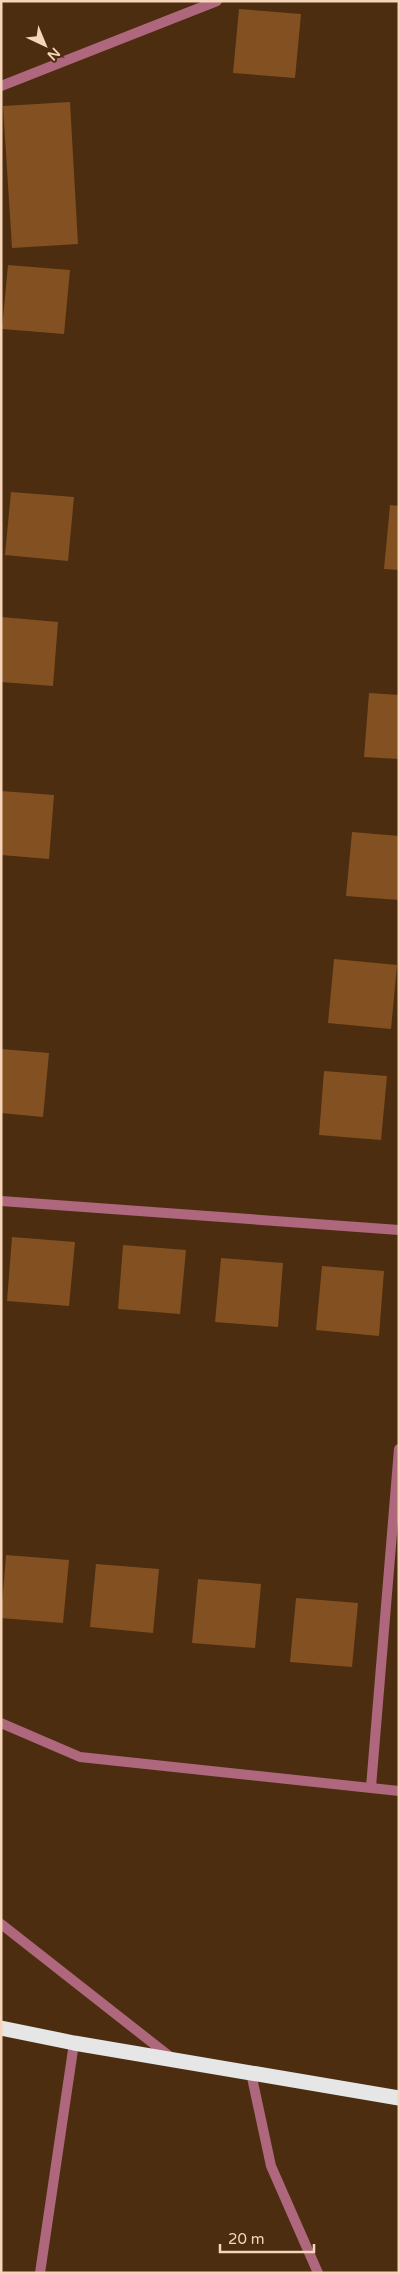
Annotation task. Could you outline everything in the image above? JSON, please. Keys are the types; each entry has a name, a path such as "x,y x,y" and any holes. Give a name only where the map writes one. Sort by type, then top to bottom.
{"highway":[{"path":"1,2028 74,2043 399,2098"}],"street":[{"path":"1,86 217,1"},
{"path":"1,1201 399,1230"},
{"path":"371,1787 399,1449"},
{"path":"1,1723 80,1757 399,1791"},
{"path":"1,1924 174,2059"},
{"path":"40,2273 74,2043"},
{"path":"251,2073 271,2166 318,2273"}],"building":[{"path":"239,9 301,14 295,78 233,73"},
{"path":"70,102 78,244 12,248 3,106"},
{"path":"8,265 70,270 64,334 2,329"},
{"path":"11,492 74,497 68,561 5,555"},
{"path":"390,505 399,506 399,570 384,569"},
{"path":"1,617 58,622 53,686 1,682"},
{"path":"369,693 399,695 399,759 364,757"},
{"path":"1,791 54,795 49,859 1,855"},
{"path":"352,832 399,836 399,900 346,896"},
{"path":"334,959 397,965 391,1029 328,1023"},
{"path":"1,1049 49,1053 43,1117 1,1113"},
{"path":"324,1071 387,1076 381,1140 319,1135"},
{"path":"12,1237 75,1242 69,1306 7,1301"},
{"path":"123,1245 186,1250 180,1314 118,1309"},
{"path":"221,1258 283,1263 278,1327 215,1322"},
{"path":"322,1266 384,1271 379,1336 316,1330"},
{"path":"6,1555 69,1560 63,1623 1,1618"},
{"path":"96,1564 159,1569 153,1633 90,1627"},
{"path":"198,1579 261,1584 255,1648 192,1643"},
{"path":"296,1598 358,1603 352,1667 290,1662"}]}
